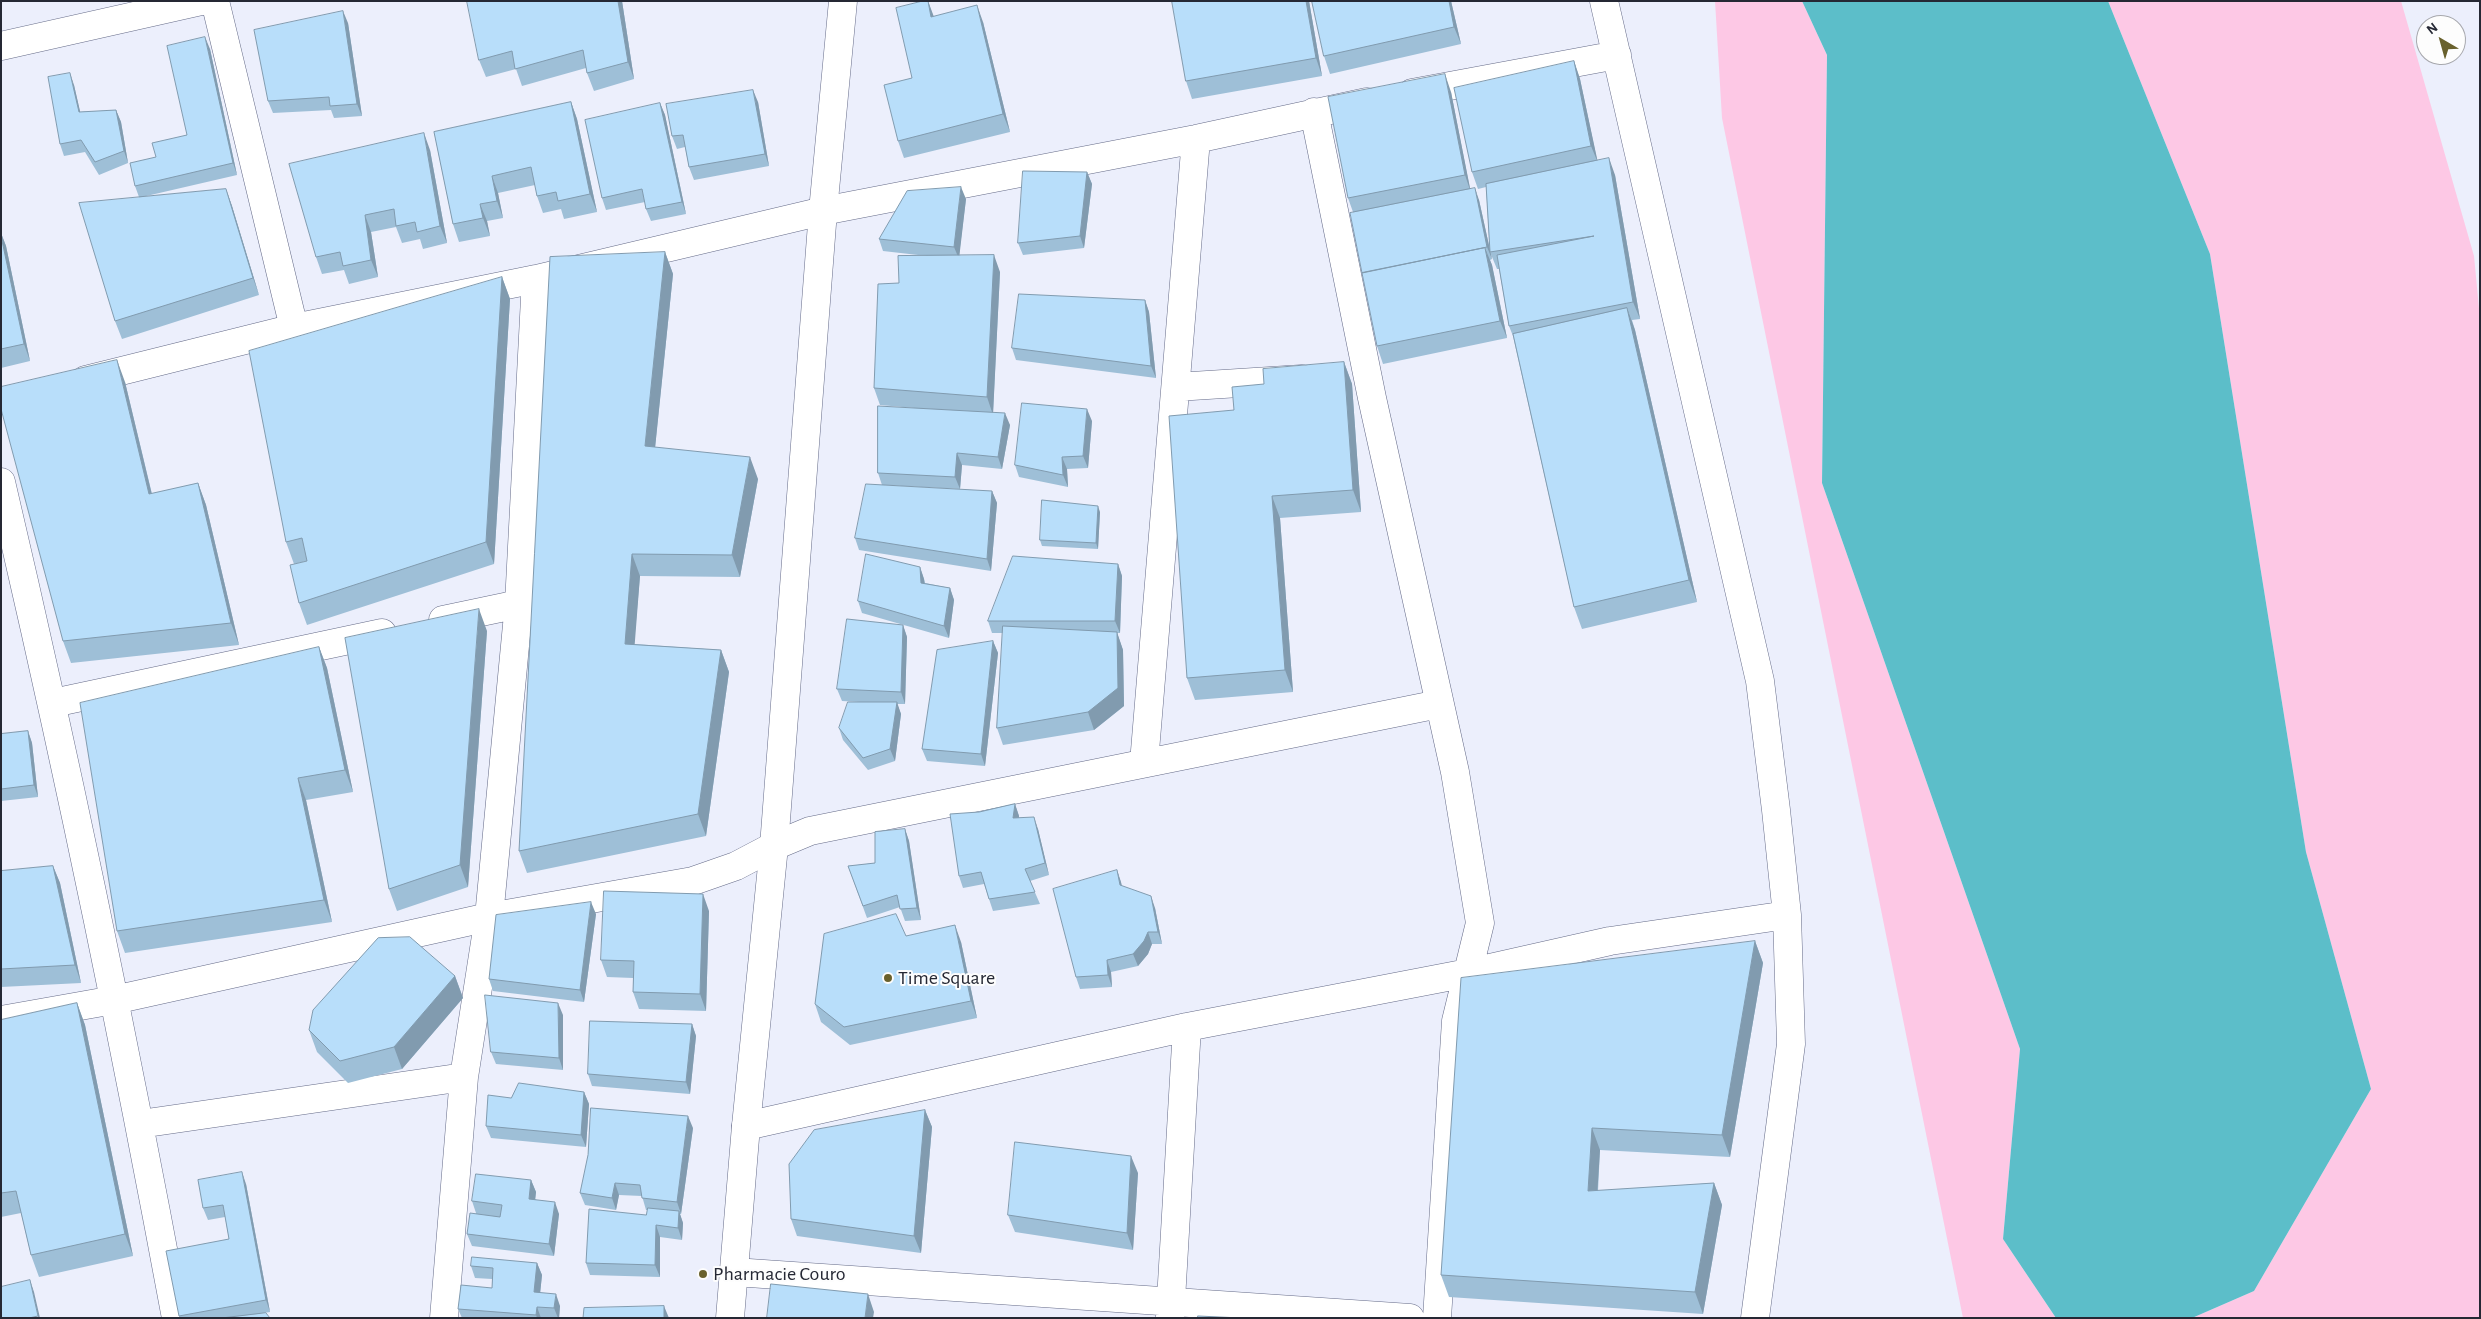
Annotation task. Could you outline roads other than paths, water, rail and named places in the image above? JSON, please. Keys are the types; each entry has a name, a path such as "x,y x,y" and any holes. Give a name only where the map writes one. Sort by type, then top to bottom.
{"street":[{"path":"1,46 201,1"},
{"path":"214,1 294,328"},
{"path":"730,1318 746,1126 774,846 823,212 843,1"},
{"path":"1604,1 1760,681 1787,916 1791,1044 1755,1318"},
{"path":"58,387 294,328 536,279 823,212 1196,139 1314,112 1617,55"},
{"path":"1314,112 1368,375 1455,772 1480,922 1456,1021 1437,1318"},
{"path":"1144,763 1196,139"},
{"path":"444,1318 464,1077 489,917 519,604 536,279"},
{"path":"1176,387 1368,375"},
{"path":"1,482 53,703 140,1124 176,1318"},
{"path":"53,703 519,604"},
{"path":"1,1020 114,1000 489,917 692,881 736,866 774,846 810,831 1439,704"},
{"path":"746,1126 1187,1027 1468,973 1610,941 1787,916"},
{"path":"1171,1309 1187,1027"},
{"path":"140,1124 464,1077"},
{"path":"734,1272 1171,1309 1410,1318"}],"water":[{"path":"1802,1 2108,1 2210,254 2306,852 2371,1089 2254,1291 2192,1318 2056,1318 2003,1239 2020,1049 1822,483 1827,55"}],"place":[{"name":"Time Square","path":"888,978"},
{"name":"Pharmacie Couro","path":"703,1274"}]}
